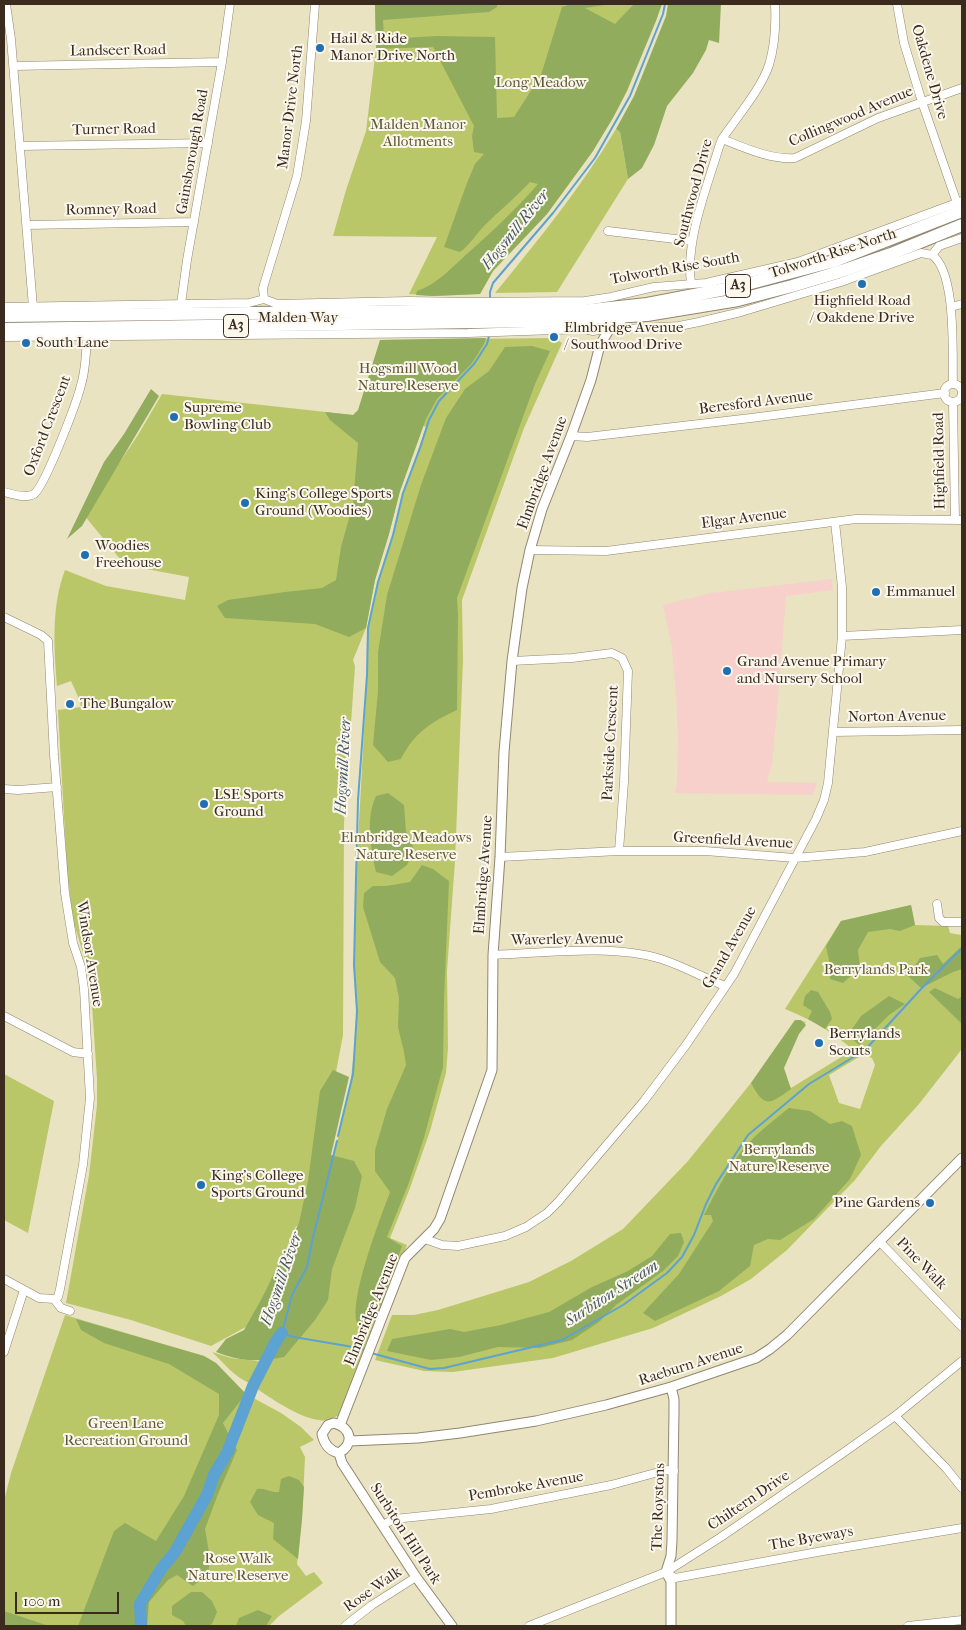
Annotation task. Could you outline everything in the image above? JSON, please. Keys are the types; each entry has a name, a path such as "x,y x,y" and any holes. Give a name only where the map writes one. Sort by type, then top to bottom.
{"highway":[{"name":"Tolworth Rise South","path":"502,316 647,304 736,287 834,261 960,205"},
{"name":"Tolworth Rise North","path":"502,316 625,317 738,300 792,286 874,260 962,225"},
{"name":"Malden Way","path":"4,316 468,317"},
{"name":"Malden Way","path":"4,329 502,316"}],"street":[{"path":"6,4 7,28 14,66 33,307"},
{"name":"Gainsborough Road","path":"181,304 230,4"},
{"name":"Manor Drive North","path":"264,299 263,288 297,176 306,121 315,4"},
{"name":"Southwood Drive","path":"690,283 689,271 692,241 722,139 761,82 769,66 774,45 775,4"},
{"name":"Oakdene Drive","path":"897,4 904,43 922,102 960,205"},
{"name":"Landseer Road","path":"14,66 222,62"},
{"name":"Collingwood Avenue","path":"722,139 785,159 796,158 878,118 962,88"},
{"name":"Turner Road","path":"20,146 208,143"},
{"name":"Tolworth Rise South","path":"502,316 611,297 654,286 706,283 798,262 960,205"},
{"name":"Romney Road","path":"27,225 194,222"},
{"path":"608,231 692,241"},
{"name":"Tolworth Rise North","path":"610,328 679,326 741,312 842,282 920,253 932,255 939,246 962,238"},
{"path":"932,255 936,258 946,279 951,307 953,384"},
{"name":"Malden Way","path":"4,307 249,303 264,299 277,304 408,301 468,317"},
{"path":"951,307 962,304"},
{"name":"Malden Way","path":"4,337 502,316 593,331 610,328"},
{"name":"Elmbridge Avenue","path":"340,1424 405,1258 434,1229 440,1219 492,1070 493,955 500,856 504,752 512,661 522,588 530,550 542,509 591,380 600,345 610,328 625,317"},
{"path":"593,331 600,345"},
{"name":"Oxford Crescent","path":"4,492 22,496 33,494 37,491 48,471 82,384 86,357 86,335"},
{"path":"953,384 958,386 962,394 960,399 953,402 946,398 944,393 946,388 953,384"},
{"name":"Beresford Avenue","path":"571,436 586,437 732,421 944,393"},
{"name":"Highfield Road","path":"953,402 959,520"},
{"name":"Elgar Avenue","path":"530,550 606,551 856,519 959,520"},
{"name":"Grand Avenue","path":"425,1238 442,1245 458,1246 484,1241 505,1236 526,1227 547,1213 644,1101 686,1046 734,974 816,819 824,800 828,783 842,636 842,586 835,522"},
{"name":"Windsor Avenue","path":"4,617 46,638 48,641 65,893 73,944 81,966 84,990 90,1098 83,1165 60,1289 58,1297 54,1299"},
{"path":"842,636 962,630"},
{"name":"Parkside Crescent","path":"512,661 612,654 622,658 628,672 624,782 619,851"},
{"name":"Norton Avenue","path":"832,732 962,730"},
{"path":"4,789 18,790 57,787"},
{"name":"Greenfield Avenue","path":"500,856 619,851 705,851 795,858 865,852 962,831"},
{"path":"938,904 939,918 943,922 962,922"},
{"name":"Waverley Avenue","path":"493,955 598,951 630,953 661,959 725,986"},
{"path":"4,1016 74,1052 88,1054"},
{"name":"Raeburn Avenue","path":"350,1441 418,1438 536,1421 606,1405 671,1387 756,1358 770,1349 800,1322 962,1158"},
{"name":"Pine Walk","path":"880,1242 962,1327"},
{"path":"4,1279 39,1298 54,1299 61,1308 70,1311"},
{"path":"4,1352 24,1290"},
{"name":"Chiltern Drive","path":"529,1626 666,1572 802,1482 894,1416 962,1361"},
{"name":"The Roystons","path":"671,1387 674,1405 674,1471 671,1556 666,1572 671,1581 671,1626"},
{"path":"894,1416 946,1468 962,1488"},
{"path":"334,1422 340,1424 346,1431 350,1441 339,1454 333,1452 325,1444 322,1434 328,1425 334,1422"},
{"name":"Surbiton Hill Park","path":"339,1454 342,1463 416,1577 452,1626"},
{"name":"Pembroke Avenue","path":"382,1525 394,1519 491,1509 611,1485 666,1470 674,1471"},
{"name":"The Byeways","path":"666,1572 675,1578 962,1528"},
{"name":"Rose Walk","path":"345,1626 372,1605 416,1577"},
{"path":"908,1626 962,1620"}],"shaded area":[{"name":"Grand Avenue Primary and Nursery School","path":"832,579 833,590 786,596 772,764 767,782 817,783 813,795 675,793 678,739 676,694 672,648 663,605 711,593"}],"green space":[{"name":"Long Meadow","path":"375,4 662,4 593,151 547,214 493,271 480,294 433,296 409,294 437,237 333,236 366,131 376,49"},
{"name":"Long Meadow","path":"375,4 497,4 497,7 489,12 383,20 384,39 437,36 495,37 497,118 514,117 541,75 562,7 571,4 611,4 585,8 615,24 634,4 662,4 627,91 593,151 547,214 493,271 480,294 416,295 417,291 432,284 451,269 505,219 538,184 530,182 460,252 444,247 475,164 484,154 474,152 472,136 474,126 433,47 376,49"},
{"path":"668,4 721,4 719,43 709,40 706,50 693,73 667,106 654,145 642,168 628,179 620,132 616,129 634,96 666,16"},
{"path":"616,129 620,132 628,179 557,292 495,293 574,193"},
{"name":"Hogsmill Wood Nature Reserve","path":"486,338 472,363 437,399 426,419 400,491 375,580 366,628 349,637 315,624 225,618 217,606 228,600 322,588 336,580 341,547 353,504 358,443 330,420 325,412 353,415 358,410 380,340"},
{"name":"Elmbridge Meadows Nature Reserve","path":"554,338 562,343 524,428 462,600 463,660 455,861 447,971 448,1048 446,1073 430,1131 390,1238 407,1245 341,1411 338,1416 327,1420 309,1418 288,1409 253,1386 276,1341 330,1172 350,1086 357,1011 354,965 356,878 368,628 379,579 393,535 403,493 426,427 397,415 380,340"},
{"path":"532,346 550,351 535,384 457,598 457,710 424,729 412,742 401,759 388,762 373,745 378,691 378,652 387,595 421,485 446,418 465,389 489,371 505,347"},
{"path":"151,389 159,396 82,526 67,539 104,462 124,434"},
{"path":"162,394 353,415 421,432 400,491 375,580 366,628 353,660 355,666 344,823 343,1035 312,1199 302,1228 296,1226 255,1322 211,1346 131,1320 66,1303 89,1175 97,1105 97,1079 91,990 87,966 73,920 67,870 58,710 81,707 71,681 57,686 55,627 57,598 65,570 106,586 185,600 189,577 125,565 84,515 138,435"},
{"path":"388,793 404,805 406,831 414,849 407,865 392,876 376,872 370,834 371,814 376,796"},
{"path":"422,865 433,869 449,881 443,1067 423,1141 387,1237 402,1246 384,1297 367,1335 357,1323 357,1296 367,1259 390,1192 375,1171 375,1150 387,1109 406,1065 398,1027 399,998 395,978 380,962 363,907 364,893 373,886 410,882"},
{"name":"Berrylands Nature Reserve","path":"911,905 915,925 948,926 950,933 961,935 962,1049 855,1180 787,1250 751,1279 721,1296 653,1328 553,1358 453,1372 424,1371 375,1360 392,1315 414,1315 438,1310 529,1282 571,1261 623,1229 688,1161 751,1083 795,1020 806,1022 775,1065 791,1088 851,1051 859,1057 829,1075 839,1103 860,1109 875,1065 872,1058 855,1050 818,1025 785,1009 841,921"},
{"path":"911,905 915,925 900,931 890,929 868,932 858,950 860,967 843,983 830,979 826,946 841,921"},
{"path":"962,946 962,969 921,988 908,976 920,958 937,955 943,964"},
{"path":"935,988 958,999 962,996 962,1024 929,992"},
{"path":"811,990 818,992 830,1012 832,1019 825,1029 808,1019 812,1011 803,1005 805,996"},
{"path":"889,996 905,1004 889,1015 859,1045 848,1035 861,1016"},
{"path":"795,1020 801,1020 806,1025 799,1034 784,1068 791,1089 778,1098 769,1101 765,1100 760,1097 751,1083"},
{"path":"333,1070 349,1077 331,1155 354,1161 362,1176 355,1208 332,1269 328,1300 315,1320 284,1357 250,1360 234,1358 216,1352 226,1339 244,1330 299,1223 308,1181 320,1091"},
{"path":"4,1074 54,1101 28,1233 4,1220"},
{"path":"789,1108 810,1111 830,1124 842,1121 852,1126 861,1155 850,1179 814,1219 780,1240 768,1239 754,1245 750,1266 719,1291 655,1321 643,1313 679,1274 713,1221 711,1215 704,1215 733,1163 755,1137"},
{"path":"681,1233 684,1242 678,1256 663,1271 616,1305 599,1322 572,1340 540,1348 498,1347 459,1357 431,1360 387,1351 392,1339 450,1329 464,1332 501,1325 549,1312 592,1287 628,1271 652,1256 670,1234"},
{"name":"Green Lane Recreation Ground","path":"65,1315 204,1356 216,1363 246,1394 281,1413 301,1427 314,1440 300,1447 305,1457 302,1519 297,1564 306,1576 314,1572 323,1583 279,1616 269,1626 143,1626 142,1604 187,1540 213,1492 219,1472 234,1443 223,1424 224,1449 199,1504 173,1549 138,1600 137,1626 13,1626 4,1623 4,1501 11,1473"},
{"path":"76,1319 204,1356 216,1363 246,1394 223,1423 237,1450 205,1529 209,1552 209,1574 193,1586 177,1575 168,1580 149,1602 147,1626 78,1626 114,1531 125,1523 156,1541 184,1496 219,1415 219,1394 169,1364 104,1343 81,1330"},
{"path":"212,1352 231,1358 264,1362 251,1384 234,1374"},
{"path":"289,1476 299,1480 304,1487 298,1559 273,1539 274,1523 258,1515 250,1502 257,1489 279,1492 281,1479"},
{"path":"191,1592 202,1592 212,1601 217,1612 212,1624 209,1626 186,1626 183,1621 172,1615 172,1606"},
{"path":"258,1610 272,1616 266,1626 236,1626 239,1618"},
{"path":"4,1611 49,1626 4,1626"}],"waterway":[{"name":"Hogsmill River","path":"490,299 493,283 553,213 595,158 630,96 663,14 665,4"},
{"name":"Hogsmill River","path":"338,1136 353,1074 357,1011 354,965 358,800 367,675 368,628 378,582 393,535 403,493 429,420 439,401 474,364 487,344 489,336"},
{"name":"Surbiton Stream","path":"371,1353 430,1369 444,1368 562,1340 623,1305 667,1273 682,1257 694,1235 716,1184 748,1135 809,1084 865,1050 921,989 962,949"},
{"name":"Hogsmill River","path":"337,1141 307,1267 292,1295 282,1333 367,1351"},
{"name":"Hogsmill River","path":"141,1626 140,1604 161,1569 175,1552 207,1495 214,1475 227,1453 253,1386 282,1333"}],"place":[{"name":"Hail & Ride Manor Drive North","path":"320,48"},
{"name":"Highfield Road / Oakdene Drive","path":"862,284"},
{"name":"Elmbridge Avenue / Southwood Drive","path":"554,337"},
{"name":"South Lane","path":"26,343"},
{"name":"Supreme Bowling Club","path":"174,417"},
{"name":"King's College Sports Ground (Woodies)","path":"245,503"},
{"name":"Woodies Freehouse","path":"85,555"},
{"name":"Emmanuel","path":"876,592"},
{"name":"Grand Avenue Primary and Nursery School","path":"727,671"},
{"name":"The Bungalow","path":"70,704"},
{"name":"LSE Sports Ground","path":"204,804"},
{"name":"Berrylands Scouts","path":"819,1043"},
{"name":"King's College Sports Ground","path":"201,1185"},
{"name":"Pine Gardens","path":"930,1203"}],"park label":[{"name":"Malden Manor Allotments","path":"418,134"},
{"name":"Berrylands Park","path":"876,970"},
{"name":"Rose Walk Nature Reserve","path":"238,1568"}]}
